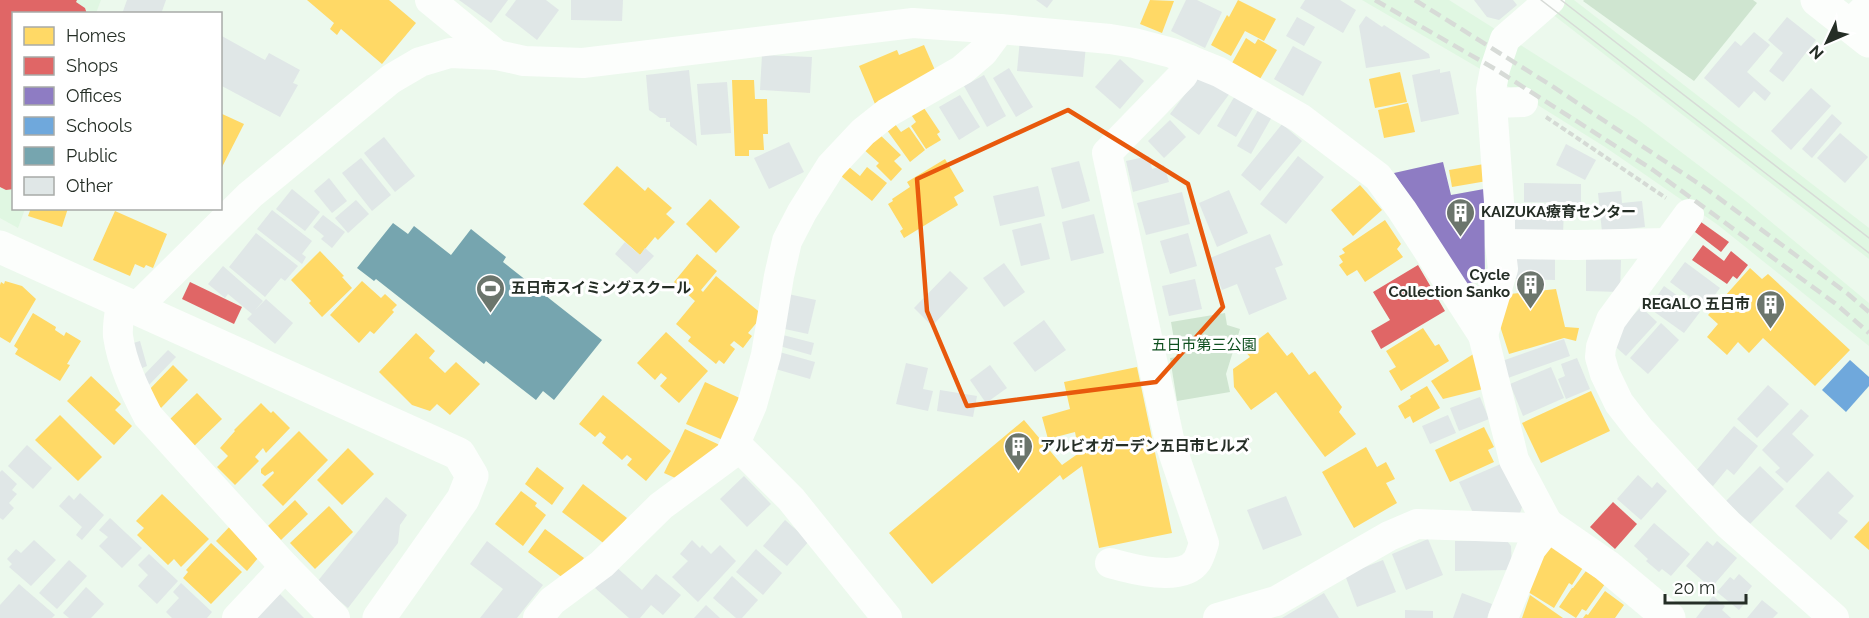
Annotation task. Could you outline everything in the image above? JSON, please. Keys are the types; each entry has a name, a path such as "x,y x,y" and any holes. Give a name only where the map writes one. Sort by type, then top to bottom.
{"main road":[{"path":"1817,0 1862,23"},
{"path":"2,254 128,305 459,454 472,476 463,498 379,618"},
{"path":"1549,526 1607,566 1669,618"}],"street":[{"path":"430,0 497,55"},
{"path":"1483,335 1503,269 1491,90 1493,80 1505,39 1550,0"},
{"path":"335,618 285,567 148,416 137,396 118,334 128,305 250,195 391,79 420,62 450,53 497,55 524,61 583,63 913,11 1000,29 1118,40 1152,47 1190,60 1228,76 1293,114 1378,177 1483,335 1515,460 1549,526"},
{"path":"554,612 661,506 730,455 752,405 766,355 787,241 831,166 863,132 887,114 962,70 983,52 1000,29"},
{"path":"1110,562 1141,572 1178,573 1196,563 1204,543 1170,443 1107,153 1183,75 1190,60"},
{"path":"1492,103 1523,102"},
{"path":"1689,214 1611,320 1601,347 1600,357 1605,374 1619,403 1640,430 1700,495 1729,525 1834,618"},
{"path":"1500,244 1667,243"},
{"path":"736,444 791,499 887,618"},
{"path":"1218,618 1276,601 1389,536 1417,524 1530,528 1549,526"},
{"path":"1503,618 1531,549 1549,526"},
{"path":"237,618 285,567"}],"path":[{"path":"1523,102 1689,214"}],"highlighted area":[{"path":"1068,110 1188,184 1223,307 1156,382 967,406 927,311 917,179"}],"shaded area":[{"path":"0,0 101,0 96,12 12,12 12,210 25,210 18,228 0,218"},
{"path":"1362,0 1449,0 1636,118 1746,201 1869,303 1869,346 1718,225 1605,147 1477,67"},
{"path":"1534,0 1574,0 1869,228 1869,259"}],"green space":[{"path":"1584,0 1753,0 1757,3 1694,81"},
{"name":"五日市第三公園","path":"1225,313 1227,325 1240,329 1226,374 1230,392 1177,401 1170,358 1177,357 1171,322"}],"building: Homes":[{"path":"307,0 389,0 416,23 382,64 341,29 337,35 330,29 334,23"},
{"path":"1150,0 1174,1 1162,33 1140,24"},
{"path":"1238,0 1276,19 1264,41 1245,31 1231,56 1211,45"},
{"path":"1246,38 1255,44 1258,39 1277,50 1260,79 1232,63"},
{"path":"924,45 938,77 875,104 859,66 897,50 899,55"},
{"path":"1400,72 1407,102 1375,108 1369,79"},
{"path":"732,80 754,80 755,99 767,99 768,134 763,134 764,150 749,150 749,156 735,156"},
{"path":"1408,103 1415,132 1384,138 1378,110"},
{"path":"922,105 940,132 937,134 941,140 926,149 911,126 916,122 910,113"},
{"path":"222,114 244,124 222,167"},
{"path":"892,120 901,132 909,127 925,150 910,162 884,126"},
{"path":"877,132 901,155 894,161 902,169 891,181 876,166 879,163 862,148"},
{"path":"945,159 964,191 954,197 958,205 904,238 900,231 903,229 888,204 910,187 907,182"},
{"path":"1484,164 1487,181 1452,187 1449,170"},
{"path":"617,166 645,191 648,187 672,208 666,214 675,222 658,240 655,237 640,255 583,204"},
{"path":"849,167 860,176 867,167 887,183 872,201 841,176"},
{"path":"1360,185 1382,210 1353,236 1331,210"},
{"path":"710,199 740,227 716,253 686,224"},
{"path":"30,210 67,210 62,227 28,216"},
{"path":"115,211 167,234 153,268 146,265 144,268 135,264 130,276 93,260"},
{"path":"1385,220 1401,244 1397,249 1403,257 1365,282 1357,270 1347,276 1339,265 1343,262 1339,256 1345,253 1342,249"},
{"path":"320,251 352,288 322,317 309,303 311,301 291,280"},
{"path":"697,254 717,271 701,290 703,292 716,276 763,315 748,333 752,336 743,348 734,341 730,345 735,349 724,364 719,360 716,364 688,341 691,337 676,324 695,301 674,282"},
{"name":"REGALO 五日市","path":"1750,268 1762,279 1768,274 1850,350 1815,386 1763,338 1749,353 1738,342 1727,355 1707,337 1718,324 1708,315"},
{"path":"5,281 22,286 36,299 10,343 0,337 0,285"},
{"path":"362,281 381,298 385,294 397,305 392,310 394,312 374,334 370,331 359,343 330,315"},
{"name":"Cycle Collection Sanko","path":"1556,289 1565,327 1579,328 1576,341 1564,338 1509,354 1500,326 1501,295"},
{"path":"33,313 56,327 55,330 64,336 66,332 81,341 60,381 15,354 18,349 14,346"},
{"path":"1423,328 1435,346 1439,344 1449,361 1401,391 1389,371 1396,367 1386,351"},
{"path":"666,332 708,371 679,403 660,386 667,378 661,373 655,380 637,363"},
{"path":"1268,332 1287,356 1292,352 1309,375 1315,371 1342,407 1339,412 1356,434 1325,457 1276,392 1251,410 1234,387 1233,369 1250,357 1244,350"},
{"path":"416,333 435,351 429,358 445,373 456,362 480,384 450,415 437,404 430,411 412,405 379,372"},
{"path":"1475,353 1483,389 1443,399 1431,381"},
{"path":"173,365 188,380 161,408 147,392"},
{"name":"アルビオガーデン五日市ヒルズ","path":"1137,367 1172,533 1099,548 1082,466 1063,480 1060,475 932,584 889,533 1024,420 1062,465 1079,453 1075,432 1048,439 1042,417 1070,409 1064,382"},
{"path":"91,376 121,404 115,410 132,426 114,445 67,401"},
{"path":"705,382 744,400 723,440 686,424"},
{"path":"1427,386 1440,408 1413,423 1410,416 1405,419 1398,406"},
{"path":"1591,391 1610,431 1541,463 1522,423"},
{"path":"197,393 222,419 192,448 167,422"},
{"path":"603,395 671,451 646,481 627,465 632,459 627,455 622,460 602,443 606,437 600,432 595,437 579,424"},
{"path":"261,403 290,428 266,453 263,448 255,457 259,461 235,485 217,467 228,456 220,448"},
{"path":"60,415 102,457 78,481 35,440"},
{"path":"1484,427 1494,447 1488,450 1494,462 1450,482 1435,450"},
{"path":"685,429 722,446 682,481 664,473"},
{"path":"299,431 328,460 283,506 262,485 274,473 273,471 265,476 261,473 261,469"},
{"path":"1366,447 1377,467 1386,462 1395,479 1386,483 1397,503 1354,528 1322,472"},
{"path":"348,448 374,474 342,505 317,480"},
{"path":"537,467 564,488 552,505 525,484"},
{"path":"583,484 627,518 606,545 562,512"},
{"path":"521,491 537,503 535,506 546,515 523,546 495,524"},
{"path":"162,494 209,539 181,567 174,559 168,565 137,535 144,528 136,521"},
{"path":"295,500 308,514 281,540 268,526"},
{"path":"329,506 353,532 315,569 290,543"},
{"path":"1869,521 1869,550 1854,537"},
{"path":"232,524 259,557 247,571 216,541"},
{"path":"545,529 584,558 567,581 528,552"},
{"path":"211,543 242,572 211,604 183,578 188,572 186,570"},
{"path":"1547,543 1584,566 1572,585 1569,583 1554,608 1520,587"},
{"path":"1586,571 1605,584 1586,611 1582,609 1576,618 1559,607"},
{"path":"1605,591 1624,605 1615,618 1583,618 1586,614 1588,615"},
{"path":"1530,595 1563,618 1522,618"}],"building: Shops":[{"path":"0,0 77,0 76,2 85,8 86,12 12,12 12,189 6,190 0,187"},
{"path":"1701,222 1729,242 1721,252 1695,232"},
{"path":"1703,245 1724,261 1731,251 1748,265 1737,279 1733,276 1727,284 1692,260"},
{"path":"1418,265 1445,311 1381,349 1371,331 1390,320 1373,292"},
{"path":"190,282 242,307 234,324 182,299"},
{"path":"1613,502 1637,524 1615,549 1590,527"}],"building: Offices":[{"name":"KAIZUKA療育センター","path":"1443,162 1451,195 1484,189 1485,279 1466,284 1394,173"}],"building: Schools":[{"path":"1850,360 1869,377 1869,386 1846,412 1822,390"}],"building: Public":[{"path":"393,223 408,234 414,226 451,255 471,229 506,257 503,262 602,340 554,400 543,391 536,400 486,361 484,364 376,279 374,281 357,268"}],"building: Other":[{"path":"127,0 166,0 162,12 123,12"},
{"path":"459,0 508,0 491,23"},
{"path":"516,0 546,0 559,10 537,40 505,15"},
{"path":"571,0 623,0 622,21 571,20"},
{"path":"1036,0 1053,0 1047,8"},
{"path":"1186,0 1197,0 1222,12 1205,48 1171,31"},
{"path":"1305,0 1340,0 1356,10 1343,33 1300,8"},
{"path":"1474,0 1513,0 1517,5 1499,20 1487,17"},
{"path":"1366,16 1429,54 1430,58 1366,68 1359,26"},
{"path":"1297,17 1315,27 1304,46 1286,36"},
{"path":"1787,17 1816,40 1783,82 1769,71 1783,53 1768,40"},
{"path":"1754,32 1770,45 1747,72 1771,93 1765,101 1754,91 1739,108 1704,78 1735,41 1741,46"},
{"path":"222,36 265,60 269,53 300,70 293,83 298,85 280,117 222,86"},
{"path":"1020,39 1086,45 1083,77 1017,71"},
{"path":"1293,46 1322,62 1303,96 1274,79"},
{"path":"762,55 812,57 810,93 760,90"},
{"path":"1120,59 1144,81 1120,109 1095,87"},
{"path":"1009,68 1033,107 1016,117 993,78"},
{"path":"1440,69 1440,73 1450,71 1459,114 1421,122 1412,75"},
{"path":"689,70 697,146 670,126 666,118 660,118 649,110 646,75"},
{"path":"1202,72 1230,93 1199,135 1170,114"},
{"path":"984,75 1006,116 987,127 964,86"},
{"path":"727,82 731,133 701,135 697,84"},
{"path":"1811,88 1831,106 1791,150 1771,131"},
{"path":"1236,94 1255,105 1236,137 1217,126"},
{"path":"960,95 980,127 959,140 939,107"},
{"path":"1260,107 1273,115 1251,154 1237,146"},
{"path":"1832,114 1842,123 1812,158 1802,149"},
{"path":"1170,120 1186,137 1164,158 1148,141"},
{"path":"1282,124 1302,141 1260,191 1241,175"},
{"path":"1840,133 1868,157 1845,183 1817,158"},
{"path":"384,137 415,176 395,192 364,153"},
{"path":"789,142 804,172 769,189 754,158"},
{"path":"1566,144 1596,160 1585,180 1556,165"},
{"path":"1149,156 1152,169 1164,165 1169,182 1133,192 1126,161"},
{"path":"1298,156 1324,177 1286,224 1260,204"},
{"path":"361,158 391,195 372,211 342,173"},
{"path":"1079,161 1090,201 1062,209 1051,168"},
{"path":"329,178 347,201 332,213 314,191"},
{"path":"1524,183 1581,184 1581,203 1524,202"},
{"path":"1038,186 1045,216 1000,226 993,196"},
{"path":"292,189 320,212 305,231 276,209"},
{"path":"1229,190 1248,233 1217,247 1199,203"},
{"path":"1621,191 1622,203 1642,201 1645,227 1602,232 1598,193"},
{"path":"1182,192 1190,224 1146,235 1137,203"},
{"path":"356,200 369,214 348,233 335,218"},
{"path":"1512,206 1564,207 1563,234 1511,233"},
{"path":"272,210 312,241 302,254 306,257 302,264 257,229"},
{"path":"1094,214 1104,253 1071,261 1062,222"},
{"path":"323,215 345,232 332,248 321,239 324,236 313,227"},
{"path":"1041,223 1050,259 1021,266 1012,230"},
{"path":"256,233 298,266 285,281 281,278 265,297 229,267"},
{"path":"1188,233 1197,266 1170,274 1160,241"},
{"path":"1270,234 1283,265 1275,268 1287,299 1249,315 1237,284 1222,290 1210,258"},
{"path":"625,242 640,255 645,248 654,256 637,274 615,254"},
{"path":"1511,258 1555,259 1555,280 1510,279"},
{"path":"1586,259 1621,260 1620,292 1586,291"},
{"path":"1685,262 1720,288 1705,308 1670,282"},
{"path":"1004,263 1025,292 1004,307 983,278"},
{"path":"223,266 263,301 255,310 266,299 293,323 275,344 247,319 252,314 228,294 225,298 208,284"},
{"path":"950,271 968,288 932,326 914,308"},
{"path":"1195,279 1202,309 1169,316 1162,286"},
{"path":"1664,286 1700,312 1684,333 1649,308"},
{"path":"788,294 816,300 808,334 780,328"},
{"path":"1641,307 1657,322 1626,356 1609,341"},
{"path":"1044,320 1066,350 1035,372 1013,343"},
{"path":"1661,323 1679,340 1648,374 1630,358"},
{"path":"779,334 814,343 811,355 776,345"},
{"path":"1564,339 1570,356 1508,378 1502,361"},
{"path":"140,341 147,366 137,370 130,344"},
{"path":"168,350 176,357 147,387 140,379"},
{"path":"776,351 815,362 810,379 772,368"},
{"path":"1577,358 1590,389 1566,399 1558,379 1565,376 1561,364"},
{"path":"906,363 928,368 923,389 933,391 928,411 896,404"},
{"path":"990,365 1007,388 986,403 970,380"},
{"path":"1551,367 1564,398 1523,416 1510,384"},
{"path":"1768,385 1789,404 1757,438 1737,419"},
{"path":"940,390 977,396 973,417 937,411"},
{"path":"1480,397 1489,419 1459,431 1450,408"},
{"path":"1801,409 1809,416 1792,434 1814,455 1787,483 1775,472 1780,468 1762,450"},
{"path":"1448,415 1456,433 1430,444 1422,426"},
{"path":"1734,426 1758,446 1734,475 1727,469 1713,486 1696,471"},
{"path":"27,445 52,468 33,489 8,466"},
{"path":"1503,463 1522,507 1519,516 1474,515 1459,482"},
{"path":"1760,466 1784,489 1750,524 1726,501"},
{"path":"2,470 17,484 12,490 17,494 9,503 14,508 3,520 0,518 0,472"},
{"path":"1828,471 1854,496 1838,513 1848,521 1831,540 1795,506"},
{"path":"1638,475 1652,488 1657,482 1667,491 1641,520 1617,499"},
{"path":"744,476 771,504 747,527 720,499"},
{"path":"80,493 104,515 82,540 76,535 82,527 59,506 69,495 74,500"},
{"path":"1286,496 1302,535 1263,550 1247,510"},
{"path":"386,497 407,515 400,525 398,543 348,608 317,582"},
{"path":"110,518 142,548 122,568 99,546 108,537 99,530"},
{"path":"785,520 809,541 787,566 763,546"},
{"path":"1654,523 1690,554 1671,576 1662,569 1659,572 1634,546"},
{"path":"1428,539 1443,575 1406,590 1392,554"},
{"path":"34,540 56,560 31,586 9,567 12,564 7,559 16,549 21,553"},
{"path":"692,540 700,548 702,545 711,554 720,545 736,561 698,602 672,577 688,561 680,554"},
{"path":"487,541 543,585 517,618 480,618 503,589 470,564"},
{"path":"1455,541 1507,541 1511,546 1512,570 1455,571"},
{"path":"1707,541 1713,546 1717,541 1737,558 1711,588 1686,566"},
{"path":"756,549 782,573 763,595 736,572"},
{"path":"149,554 178,581 157,604 138,586 148,575 138,565"},
{"path":"69,560 87,576 57,609 39,593"},
{"path":"1383,560 1396,592 1357,607 1345,575"},
{"path":"615,566 642,590 656,574 681,595 663,615 651,605 640,618 629,618 595,588"},
{"path":"1739,574 1752,586 1745,595 1749,598 1739,610 1717,592 1730,577 1734,580"},
{"path":"732,576 758,600 742,618 736,618 713,598"},
{"path":"181,583 212,612 207,618 172,618 166,612 179,598 173,592"},
{"path":"19,584 55,615 52,618 0,618 0,605"},
{"path":"86,587 104,604 91,618 69,618 63,613"},
{"path":"1324,593 1339,618 1282,618"},
{"path":"1462,593 1492,604 1487,618 1453,618"},
{"path":"280,594 304,618 256,618"},
{"path":"1713,596 1725,606 1722,610 1731,618 1696,618"},
{"path":"1762,600 1778,613 1773,618 1747,618"},
{"path":"706,605 720,618 694,618"},
{"path":"1405,610 1433,611 1433,618 1405,618"}],"tram line":[{"path":"1541,0 1869,253"},
{"path":"1561,0 1869,238"}],"railway":[{"path":"1375,0 1495,69 1653,170 1836,304 1869,333"},
{"path":"1415,0 1552,86 1708,190 1869,312"}],"place":[{"name":"KAIZUKA療育センター","path":"1460,238"},
{"name":"Cycle Collection Sanko","path":"1531,310"},
{"name":"五日市スイミングスクール","path":"490,314"},
{"name":"REGALO 五日市","path":"1771,330"},
{"name":"アルビオガーデン五日市ヒルズ","path":"1019,472"}]}
